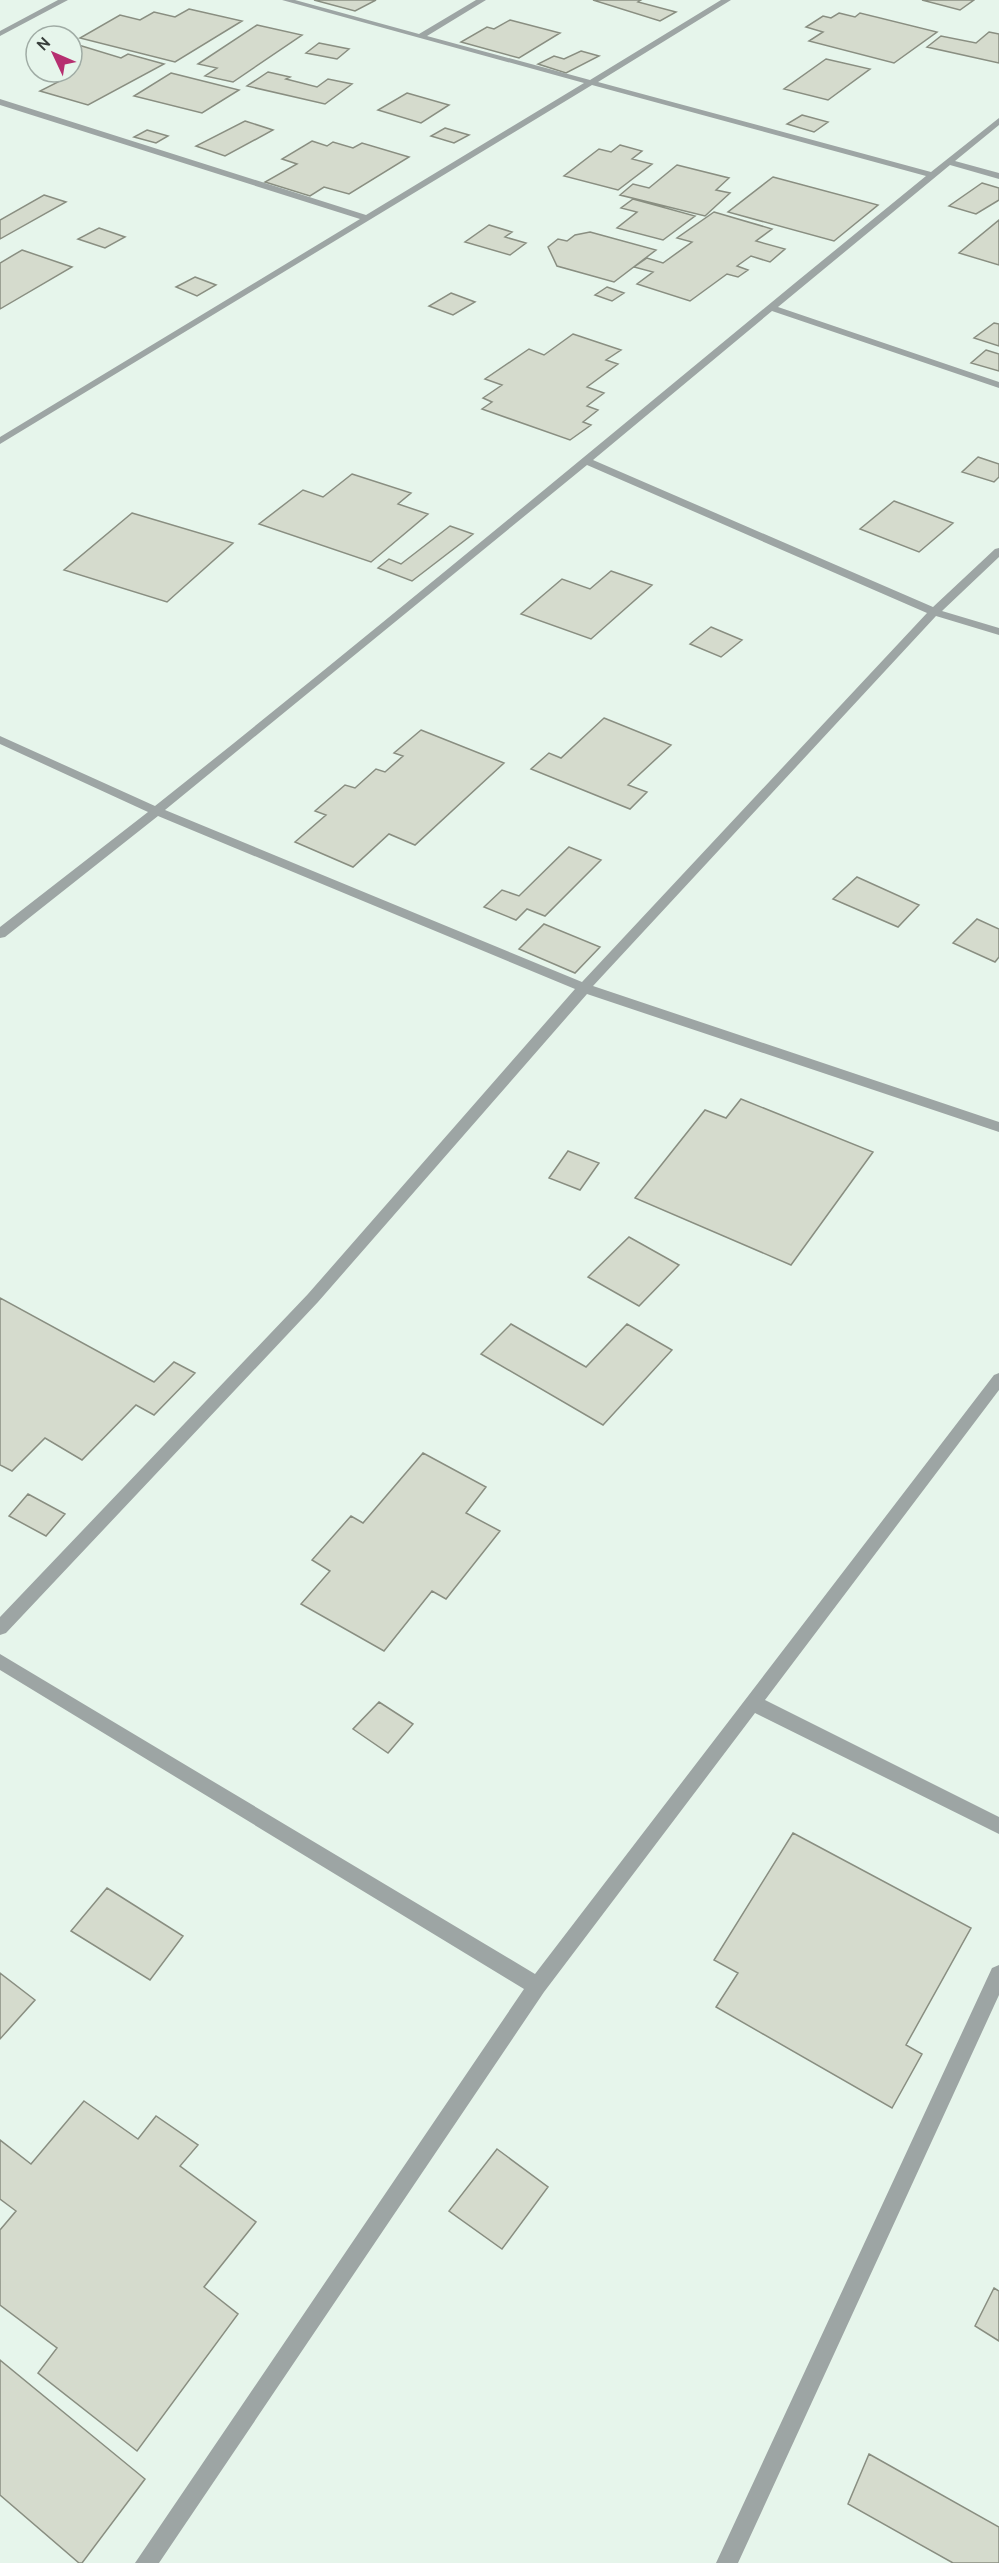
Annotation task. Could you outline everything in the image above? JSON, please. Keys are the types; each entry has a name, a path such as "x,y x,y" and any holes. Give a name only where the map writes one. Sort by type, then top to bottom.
{"street":[{"path":"0,34 64,0"},
{"path":"286,0 593,81 933,175"},
{"path":"422,35 482,0"},
{"path":"0,441 727,0"},
{"path":"0,102 366,218"},
{"path":"0,934 158,812 999,121"},
{"path":"948,162 999,176"},
{"path":"770,307 999,385"},
{"path":"584,460 934,612 999,632"},
{"path":"0,1628 313,1298 584,988 934,612 999,551"},
{"path":"0,740 158,812 584,988 999,1127"},
{"path":"146,2563 537,1986 999,1379"},
{"path":"0,1661 537,1986"},
{"path":"753,1703 999,1826"},
{"path":"727,2563 999,1974"}],"building":[{"path":"314,0 376,0 355,11"},
{"path":"593,0 641,0 638,2 676,12 660,21"},
{"path":"922,0 974,0 960,10"},
{"path":"189,9 242,21 175,62 84,39 84,36 120,15 140,20 154,12 175,17"},
{"path":"839,13 855,17 860,13 937,32 894,63 809,41 823,32 806,27 823,16 831,18"},
{"path":"510,20 560,33 519,58 461,42 487,27 494,29"},
{"path":"257,25 302,35 233,82 205,76 217,68 198,64"},
{"path":"989,32 999,34 999,63 927,47 941,36 976,43"},
{"path":"319,43 349,49 337,59 306,53"},
{"path":"84,47 121,58 128,54 164,64 88,105 40,91 54,84 84,84"},
{"path":"581,51 599,56 566,73 538,64 554,56 564,59"},
{"path":"826,59 870,69 828,100 784,89"},
{"path":"268,72 317,87 328,79 352,84 325,104 247,86"},
{"path":"171,73 239,90 202,113 134,96"},
{"path":"407,93 449,105 421,123 378,110"},
{"path":"802,115 828,122 814,132 787,124"},
{"path":"245,121 273,130 225,156 196,146"},
{"path":"445,128 469,135 454,143 431,136"},
{"path":"147,130 168,136 156,143 134,137"},
{"path":"312,141 327,146 333,142 353,148 362,143 409,157 349,194 324,187 310,196 265,182 297,164 282,159"},
{"path":"620,145 642,151 632,159 652,164 618,190 564,176 599,149 611,152"},
{"path":"677,165 729,178 716,190 730,193 705,216 620,195 633,184 649,188"},
{"path":"773,177 878,205 834,241 728,212"},
{"path":"982,183 999,188 999,200 976,214 949,206"},
{"path":"44,195 66,202 0,239 0,220"},
{"path":"633,199 695,216 663,240 617,228 637,212 621,208"},
{"path":"714,212 772,229 756,241 785,249 770,262 751,256 737,266 748,270 738,277 727,274 690,301 637,284 653,272 634,267 647,258 663,263 692,242 677,238"},
{"path":"999,220 999,265 959,253"},
{"path":"489,225 512,232 505,237 526,243 510,255 465,242"},
{"path":"99,228 125,237 105,248 78,239"},
{"path":"590,232 656,250 614,282 557,266 548,247 558,239 567,241 575,235"},
{"path":"22,250 72,267 0,309 0,263"},
{"path":"195,277 216,285 197,296 176,287"},
{"path":"607,287 624,293 612,301 595,295"},
{"path":"451,293 475,302 453,315 429,306"},
{"path":"994,323 999,324 999,346 974,338"},
{"path":"573,334 621,350 606,360 618,364 587,387 604,393 587,406 598,410 583,422 591,425 570,440 482,409 492,402 483,398 502,385 485,379 529,349 544,355"},
{"path":"986,350 999,354 999,371 971,363"},
{"path":"978,457 999,464 999,477 994,482 962,472"},
{"path":"352,474 411,493 398,504 428,514 371,562 259,524 303,490 323,497"},
{"path":"894,501 953,523 919,552 860,529"},
{"path":"132,513 233,543 167,602 64,570"},
{"path":"450,526 473,534 412,581 378,568 389,559 401,564"},
{"path":"611,571 652,585 591,639 521,614 562,579 590,589"},
{"path":"711,627 742,640 721,657 690,644"},
{"path":"604,718 671,745 628,785 647,792 630,809 531,769 549,753 561,758"},
{"path":"421,730 504,763 415,845 389,834 353,867 295,842 326,815 315,811 345,785 355,788 376,769 385,772 403,756 394,753"},
{"path":"569,847 601,860 545,916 527,909 516,920 484,907 502,890 519,896"},
{"path":"857,877 919,905 898,927 833,899"},
{"path":"977,919 999,929 999,957 995,962 953,943"},
{"path":"544,924 600,947 575,973 519,949"},
{"path":"741,1099 873,1152 791,1265 635,1198 705,1110 726,1118"},
{"path":"568,1151 599,1163 580,1190 549,1178"},
{"path":"629,1237 679,1265 639,1306 588,1277"},
{"path":"0,1298 154,1382 174,1362 195,1373 154,1415 136,1405 82,1460 45,1438 12,1471 0,1465"},
{"path":"511,1324 586,1367 627,1324 672,1350 603,1425 481,1354"},
{"path":"423,1453 486,1487 466,1513 500,1531 446,1599 432,1591 384,1651 301,1604 330,1571 312,1560 351,1516 363,1523"},
{"path":"28,1494 65,1514 46,1536 9,1516"},
{"path":"379,1702 413,1724 388,1753 353,1729"},
{"path":"793,1833 971,1928 906,2045 922,2054 892,2108 716,2007 738,1973 714,1960"},
{"path":"107,1888 183,1936 150,1980 71,1931"},
{"path":"0,1973 35,2000 0,2039"},
{"path":"84,2101 138,2139 156,2116 198,2145 180,2166 256,2222 204,2287 238,2314 137,2451 38,2373 57,2348 0,2305 0,2230 16,2211 0,2199 0,2140 31,2164"},
{"path":"497,2149 548,2187 502,2249 449,2211"},
{"path":"994,2288 999,2291 999,2341 975,2326"},
{"path":"0,2360 145,2479 82,2563 79,2563 0,2495"},
{"path":"869,2454 999,2527 999,2563 953,2563 848,2504"}]}
